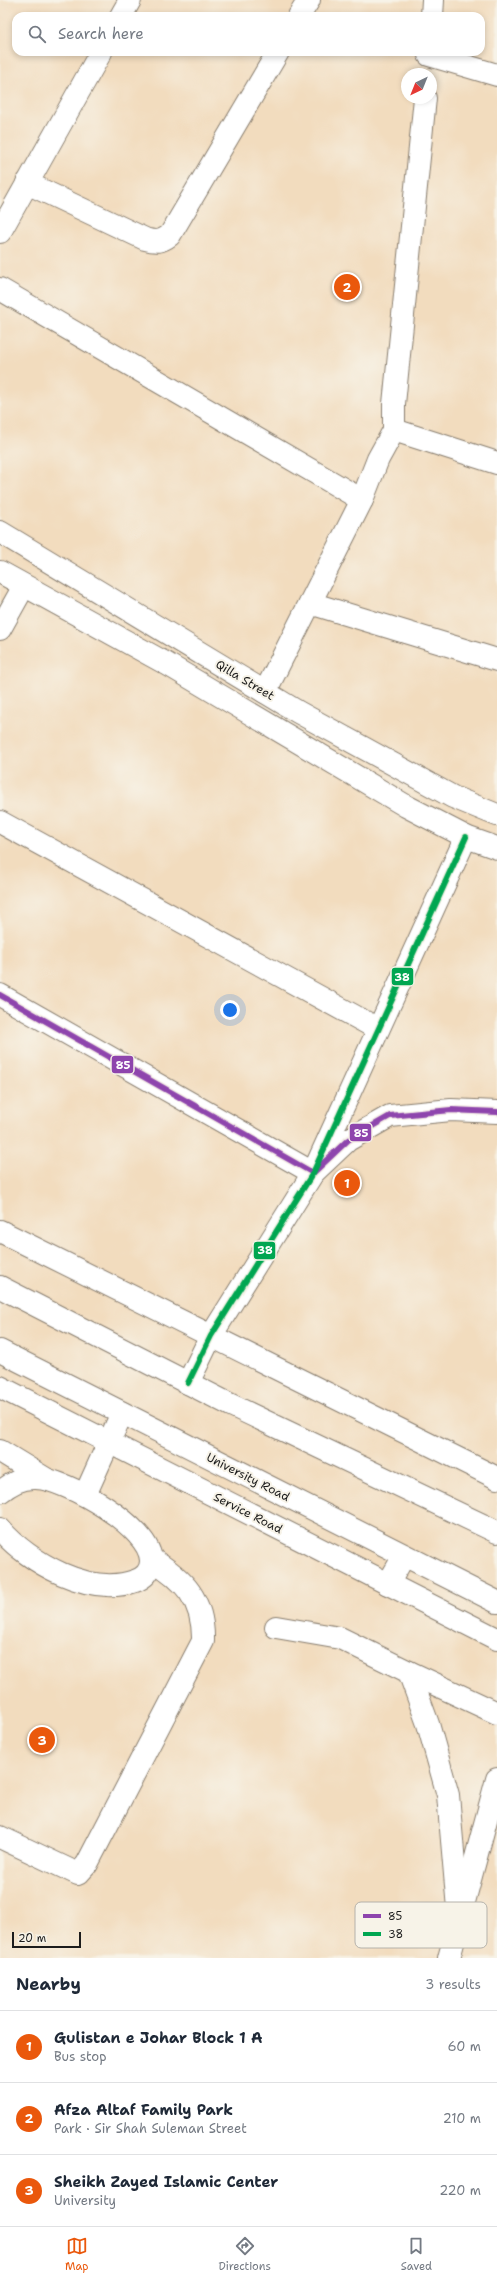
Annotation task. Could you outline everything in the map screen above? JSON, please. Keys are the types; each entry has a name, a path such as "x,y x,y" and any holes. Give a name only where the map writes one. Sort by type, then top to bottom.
{"street":[{"path":"123,12 130,0"},
{"path":"302,12 309,0"},
{"path":"432,12 433,0"},
{"path":"0,232 98,56"},
{"path":"27,183 145,239 156,242 163,240 170,235 276,56"},
{"path":"429,60 497,75"},
{"path":"265,692 362,500 378,459 394,430 394,404 424,104"},
{"path":"0,289 362,500"},
{"path":"394,430 497,462"},
{"name":"Qilla Street","path":"0,532 265,692 453,797 497,815"},
{"path":"0,572 167,664 406,806 466,837 497,848"},
{"path":"0,629 24,586"},
{"path":"310,602 497,660"},
{"path":"0,822 378,1029"},
{"path":"188,1383 211,1336 313,1173 466,837"},
{"path":"0,995 313,1173"},
{"path":"313,1173 348,1140 390,1116 451,1110 497,1112"},
{"path":"0,1230 497,1478"},
{"path":"0,1287 188,1383 497,1532"},
{"name":"University Road","path":"0,1351 497,1602"},
{"name":"Service Road","path":"0,1387 497,1639"},
{"path":"85,1495 122,1413"},
{"path":"0,1451 46,1479 85,1495 126,1522 137,1534 151,1559 177,1576 194,1598 203,1623 203,1641 87,1864 78,1874 0,1837"},
{"path":"0,1492 18,1480 35,1478 46,1479"},
{"path":"0,1529 29,1555 60,1571 88,1582 120,1585 134,1581 145,1575 150,1566 151,1559"},
{"path":"388,1584 404,1556"},
{"path":"276,1627 340,1638 497,1713"},
{"path":"409,1672 428,1724 448,1795 457,1902"},
{"path":"464,1902 497,1779"},
{"path":"449,1958 452,1948"}],"transit line":[{"name":"38","path":"188,1383 211,1336 313,1173 466,837"},
{"name":"85","path":"0,995 313,1173 348,1140 390,1116 451,1110 497,1112"}],"place":[{"name":"Afza Altaf Family Park","path":"347,287"},
{"name":"Gulistan e Johar Block 1 A","path":"347,1183"},
{"name":"Sheikh Zayed Islamic Center","path":"42,1740"}]}
